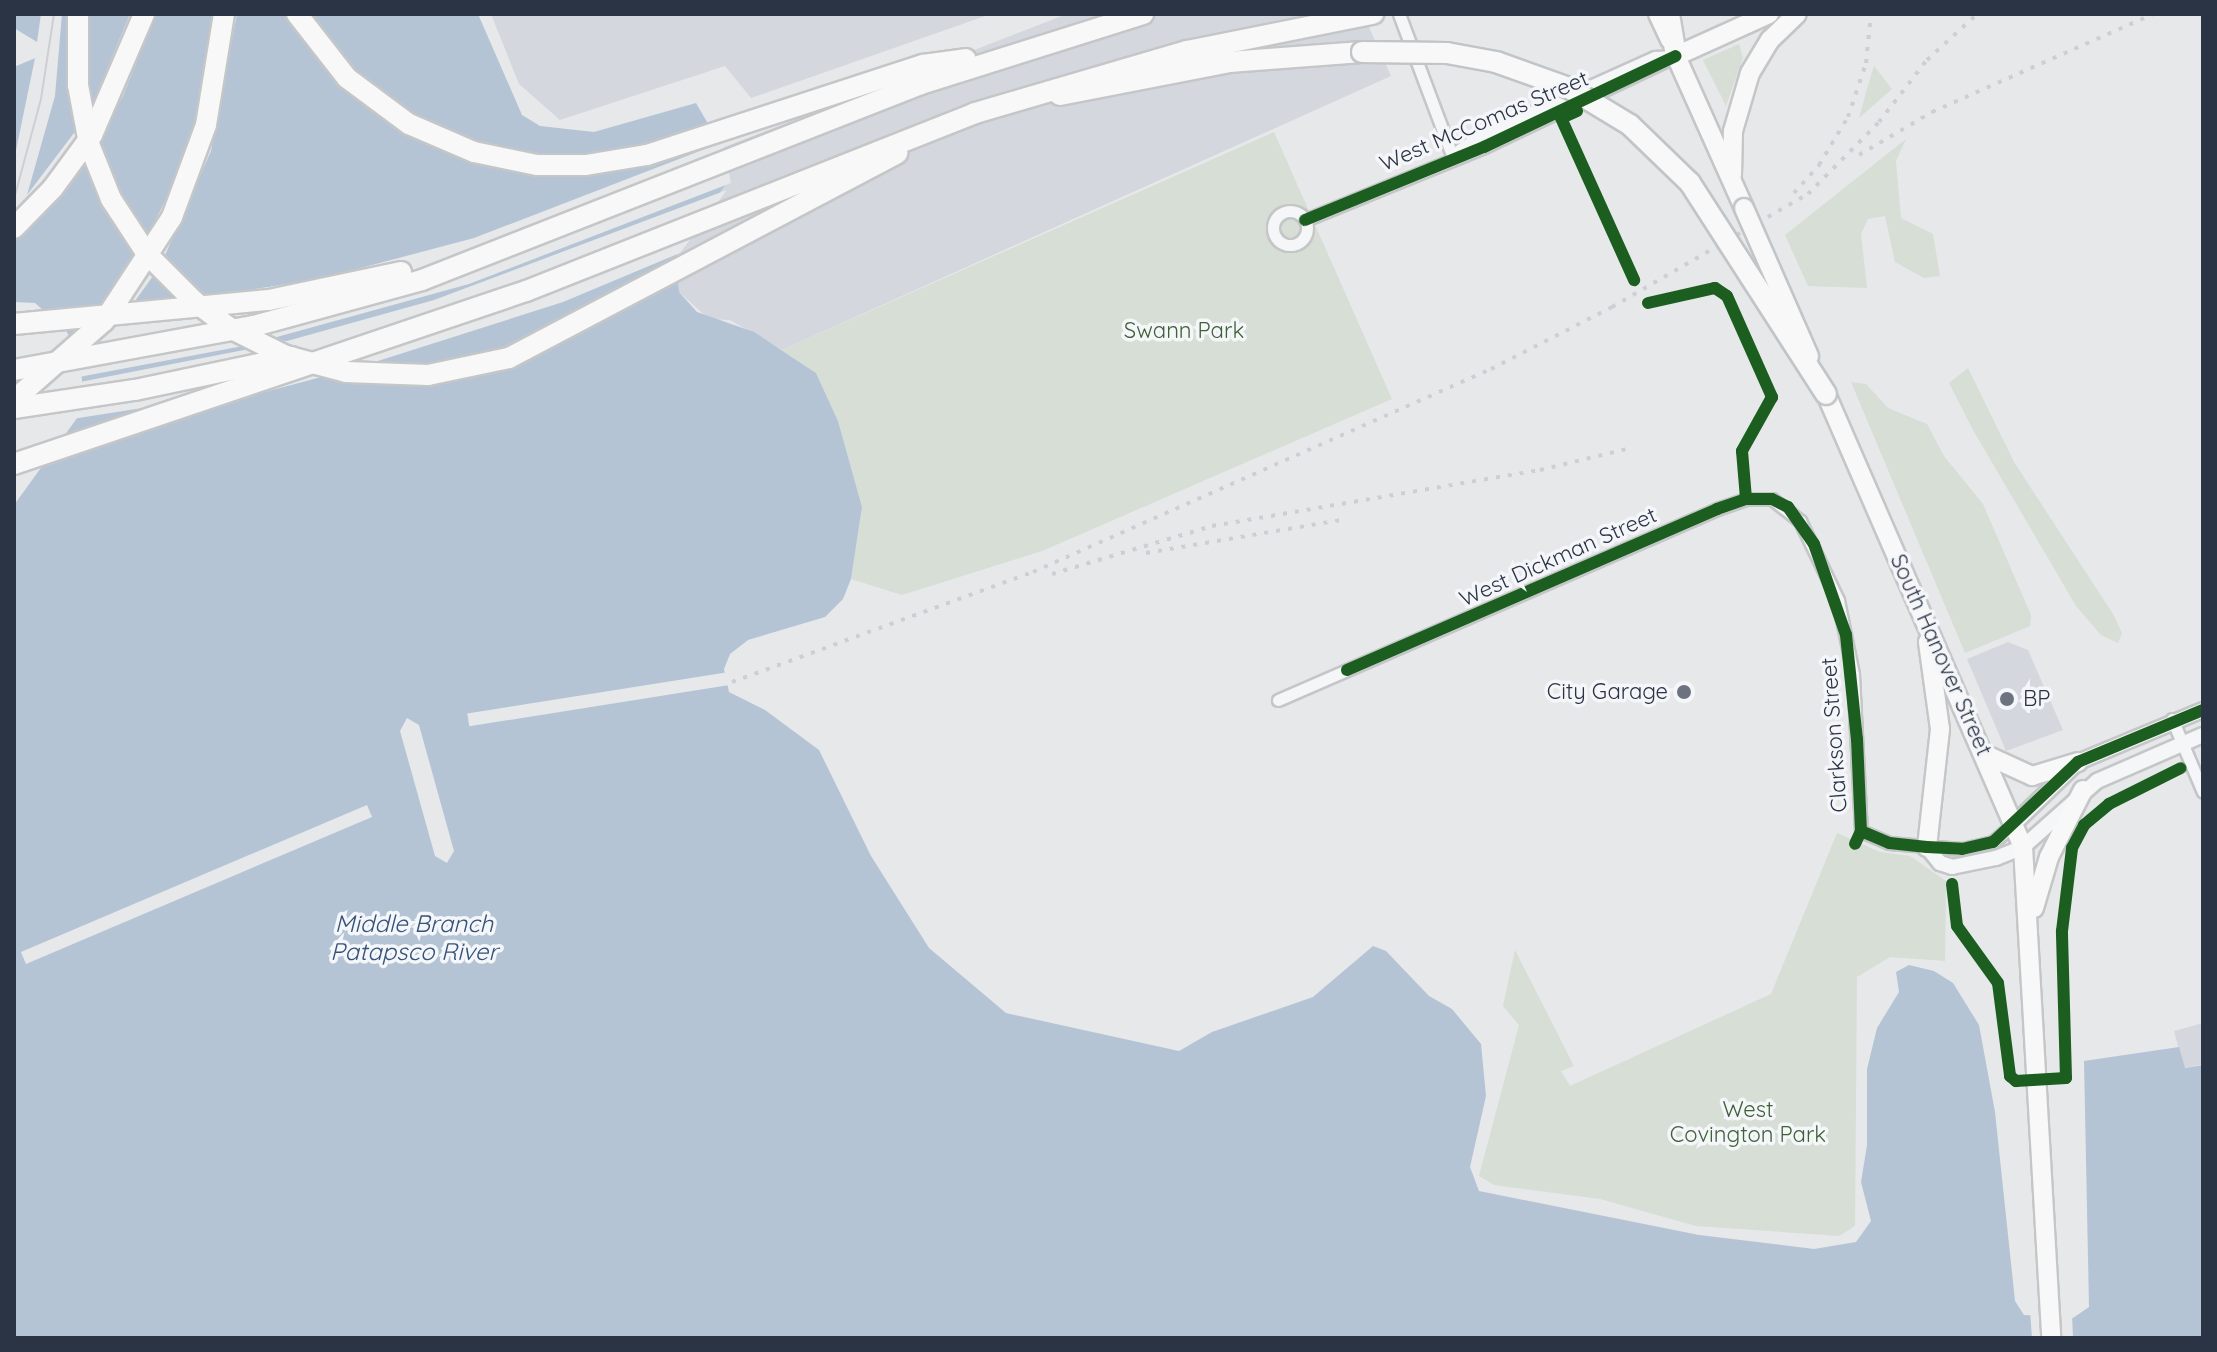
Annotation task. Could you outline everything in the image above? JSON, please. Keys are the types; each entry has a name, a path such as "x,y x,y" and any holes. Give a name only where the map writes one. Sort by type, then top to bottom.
{"highway":[{"path":"78,14 78,85 89,144 111,199 147,254 195,302 230,328 286,356 346,372 450,373 527,351 743,231 863,174 933,129"},
{"path":"14,228 53,188 92,135 144,14"},
{"path":"14,400 104,321 172,217 206,125 224,14"},
{"path":"297,14 347,78 398,117 474,152 537,165 637,157 923,65 1014,51"},
{"path":"14,464 600,264 933,129 1016,100 1187,51 1373,14"},
{"path":"1669,14 1676,56"},
{"path":"14,370 164,345 308,312 468,265 1014,51 1137,15"},
{"path":"1016,100 1099,91 1229,62 1321,52 1447,53 1546,77 1630,125 1690,183 1826,394"},
{"path":"14,324 310,293 589,218"},
{"path":"14,408 225,372 443,319"}],"main road":[{"name":"South Hanover Street","path":"1657,14 1986,755 2023,847 2030,922 2051,1338"},
{"name":"West McComas Street","path":"1676,56 1769,14"},
{"path":"1732,182 1733,131 1750,73 1770,40 1797,14"},
{"path":"1742,26 1749,46 1750,73"},
{"path":"1919,604 1940,719 1927,847"},
{"path":"1986,755 2032,776 2078,762"},
{"path":"2030,922 2049,857 2083,790"}],"street":[{"path":"1399,14 1452,155"},
{"name":"West McComas Street","path":"1305,220 1452,155 1497,141 1676,56"},
{"name":"West Dickman Street","path":"1278,700 1740,500 1772,499 1788,507"},
{"name":"Clarkson Street","path":"1788,507 1826,570 1846,635 1861,831 1889,843 1927,847"},
{"path":"1927,847 1979,846 2015,823 2078,762 2172,719 2203,710"},
{"path":"2172,719 2203,792"},
{"path":"1927,847 1940,863 1967,867 2023,847 2083,790 2203,735"}],"shaded area":[{"path":"491,14 991,14 751,98 725,66 560,120 519,84"},
{"path":"1067,14 1363,14 1391,76 782,350 730,320 709,319 679,292 676,249 722,148"},
{"path":"2008,642 2028,650 2063,730 2006,751 1967,659"},
{"path":"2203,1023 2203,1064 2184,1068 2174,1031"}],"green space":[{"path":"1739,44 1743,58 1726,106 1703,60"},
{"path":"1874,66 1892,89 1859,118 1867,89"},
{"name":"Swann Park","path":"1274,132 1392,399 1042,551 902,595 851,579 862,507 838,421 816,373 782,350"},
{"path":"1906,139 1896,161 1901,218 1933,234 1940,276 1924,278 1895,262 1885,216 1868,219 1861,234 1867,288 1808,286 1785,235"},
{"path":"1968,368 2014,462 2113,614 2122,633 2118,643 2101,635 2076,606 1973,430 1949,383"},
{"path":"1851,382 1866,384 1888,408 1927,424 1944,456 1983,504 2031,615 2030,626 1965,653"},
{"name":"West Covington Park","path":"1837,833 1880,852 1910,856 1946,881 1945,961 1890,957 1857,977 1855,1226 1839,1236 1696,1226 1600,1199 1494,1185 1479,1176 1519,1025 1503,1006 1515,950 1574,1066 1561,1071 1570,1086 1771,994"}],"water":[{"name":"Middle Branch Patapsco River","path":"14,14 478,14 522,115 540,126 594,132 696,103 722,148 727,183 676,249 679,292 697,312 754,332 816,373 838,421 862,507 851,579 843,599 825,617 748,640 730,654 724,669 729,692 765,710 819,750 871,856 929,948 1006,1013 1179,1051 1212,1032 1313,997 1373,946 1386,951 1429,996 1452,1009 1481,1044 1486,1096 1470,1167 1479,1191 1699,1235 1814,1249 1856,1242 1871,1221 1861,1182 1867,1145 1867,1069 1877,1028 1899,992 1896,972 1909,965 1934,971 1953,983 1979,1025 1995,1112 2015,1301 2024,1315 2073,1318 2089,1307 2084,1061 2179,1047 2185,1068 2203,1065 2203,1338 14,1338 14,505 80,414 84,396 79,357 66,330 35,303 14,302 14,67 52,51 14,28"}],"pier":[{"path":"41,14 62,14 55,96 27,195 77,129 82,44 91,107 130,14 156,14 123,96 96,144 145,241 174,183 193,129 213,14 237,14 211,151 162,262 199,298 323,278 474,238 723,142 731,183 469,284 266,340 287,341 434,300 727,190 680,253 563,302 359,367 383,370 490,358 682,274 564,342 504,368 420,384 325,376 216,405 149,407 72,419 80,382 249,349 243,346 79,377 66,338 98,309 137,256 102,200 85,161 14,241 14,160 35,58 46,51 37,42","holes":["153,276 178,300 132,305"]},
{"path":"729,672 731,685 469,726 467,713"},
{"path":"407,718 419,725 454,851 447,863 435,856 400,731"},
{"path":"367,805 372,817 26,964 21,952"},
{"path":"2030,1311 2072,1314 2073,1338 2032,1338"}],"tram line":[{"path":"14,199 41,99 54,14"}],"railway":[{"path":"1794,193 1819,165 1848,117 1866,63 1871,14"},
{"path":"732,682 1033,572 1491,369 1612,307 1808,194 1879,122 1927,60 1977,14"},
{"path":"1859,155 1932,112 2153,14"},
{"path":"1052,574 1212,526 1540,470 1631,448"},
{"path":"1146,553 1346,519"}],"cycle path":[{"path":"1305,220 1484,147 1676,56"},
{"path":"1577,111 1561,118 1634,280"},
{"path":"1648,303 1715,288 1727,296 1772,397 1742,451 1746,499"},
{"path":"1347,670 1717,509 1746,499 1772,499 1788,507 1814,544 1846,635 1857,739 1861,831 1855,844"},
{"path":"1861,831 1889,843 1927,847 1962,849 1993,842 2078,762 2203,710"},
{"path":"1952,884 1957,926 1998,983 2010,1076 2016,1081 2066,1078 2062,931 2072,848 2084,825 2109,804 2181,768"}],"place":[{"name":"City Garage","path":"1684,692"},
{"name":"BP","path":"2007,699"}]}
